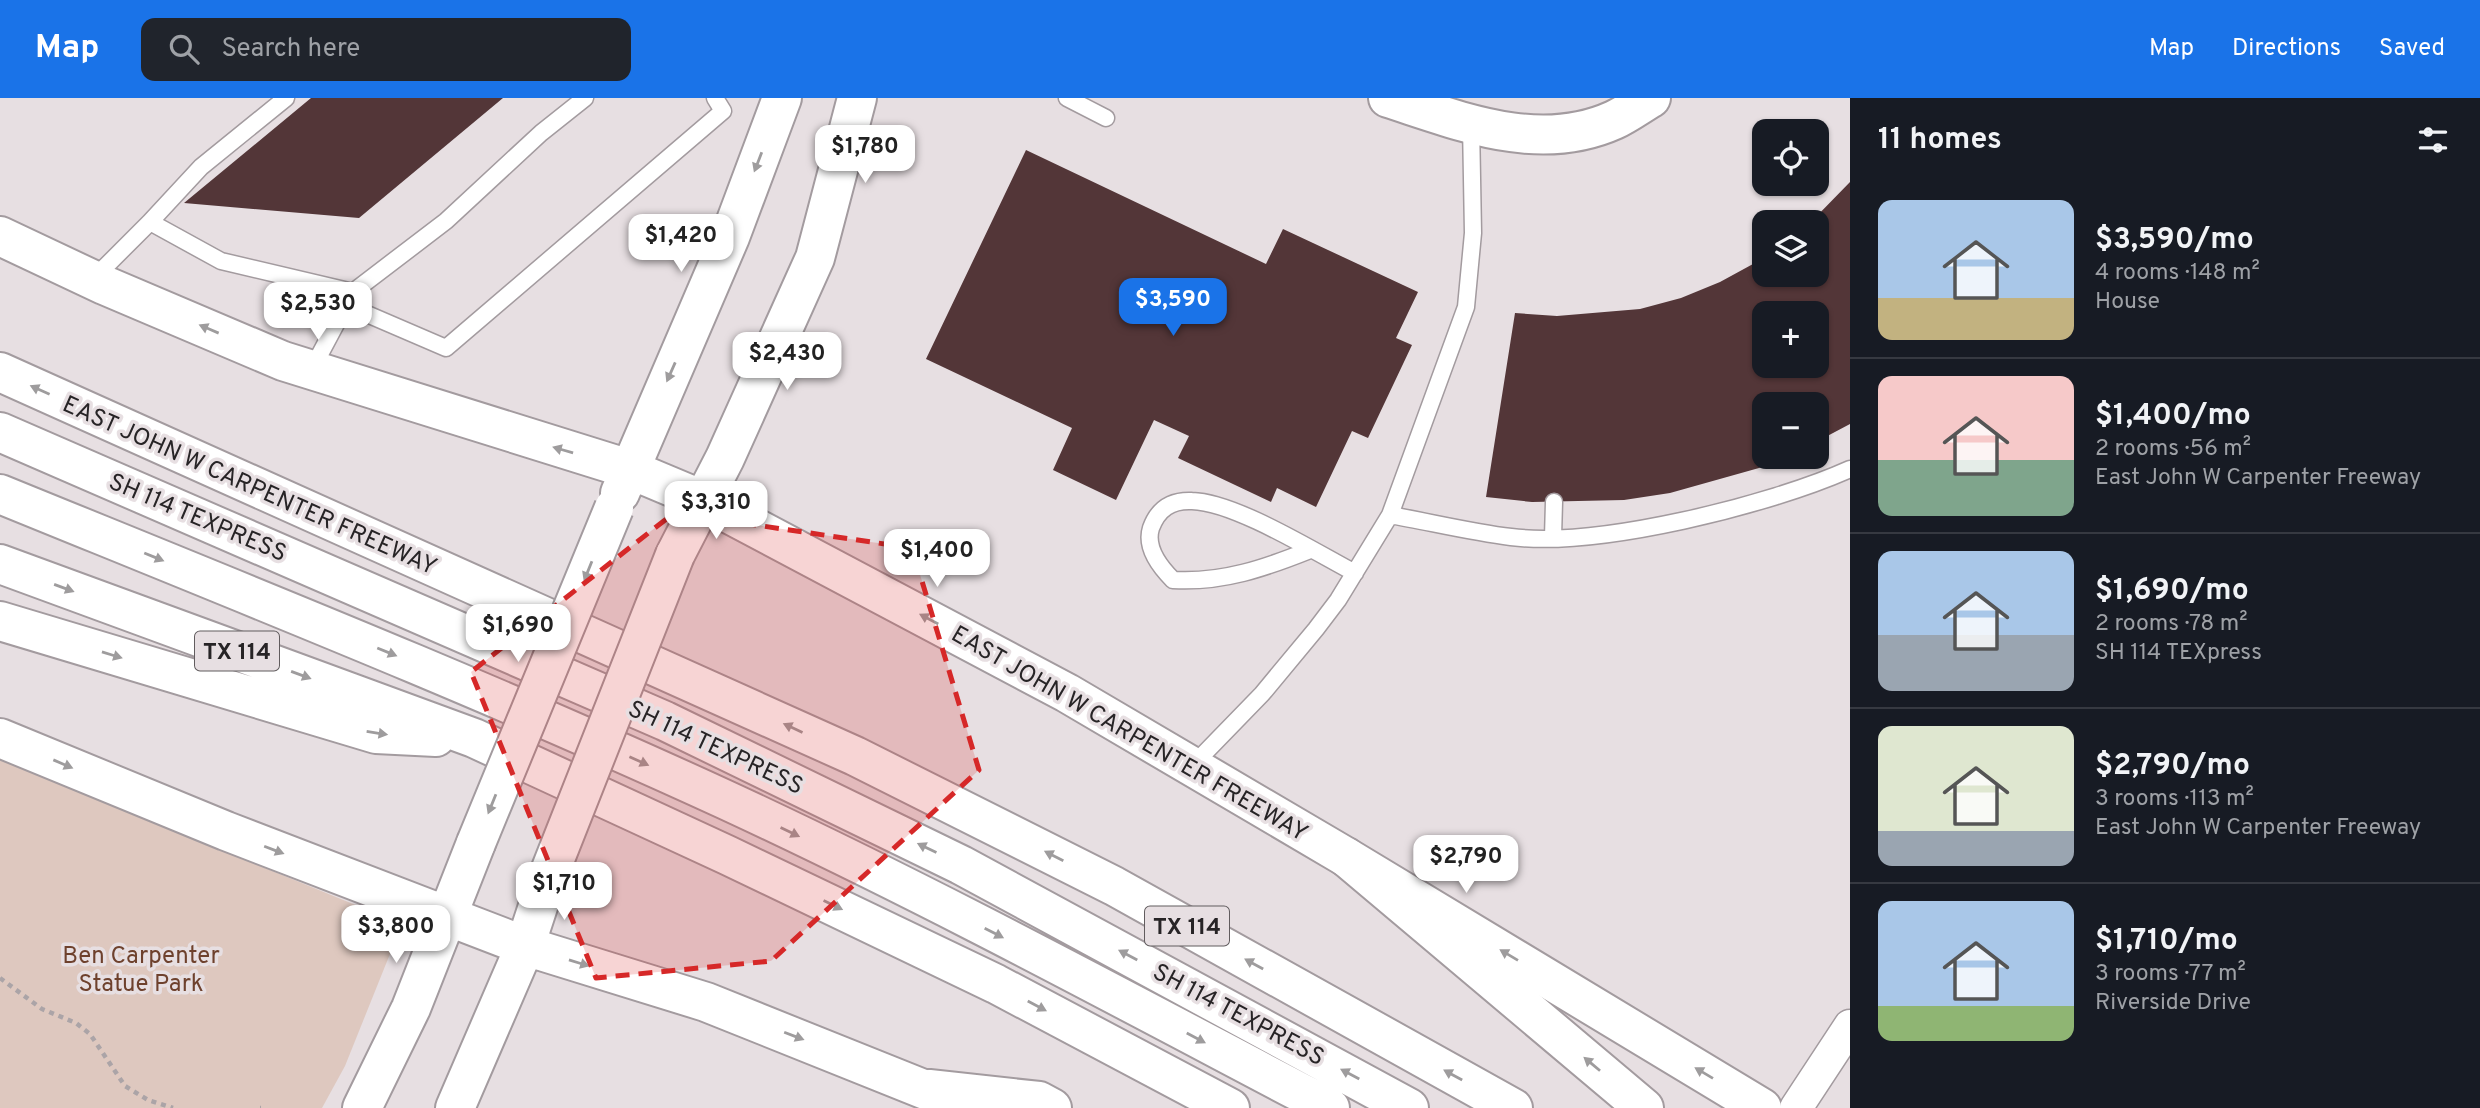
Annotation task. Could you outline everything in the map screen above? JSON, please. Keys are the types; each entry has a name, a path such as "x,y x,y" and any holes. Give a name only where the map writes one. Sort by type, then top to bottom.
{"main road":[{"path":"362,1108 411,1008 629,469 730,237 782,98"},
{"path":"455,1108 525,946 547,879 675,555 815,258 857,98"},
{"path":"1388,98 1471,124 1521,134 1571,133 1614,120 1651,98"},
{"name":"EAST JOHN W CARPENTER FREEWAY","path":"0,236 93,279 311,371 629,469 703,500 1067,693 1346,857 1762,1108"},
{"name":"EAST JOHN W CARPENTER FREEWAY","path":"0,372 855,756 1114,886 1513,1108"},
{"name":"SH 114 TEXPRESS","path":"0,430 702,739 961,865 1409,1108"},
{"name":"SH 114 TEXPRESS","path":"0,494 465,683 729,802 987,929 1330,1108"},
{"name":"TX 114","path":"0,564 474,738 996,984 1230,1108"},
{"path":"0,621 376,734 474,738"},
{"path":"0,738 226,831 525,946 706,1002 929,1089 970,1108"},
{"path":"1346,857 1644,1108"},
{"path":"929,1089 1039,1101 1052,1108"}],"street":[{"path":"1796,1108 1850,1026"}],"lane":[{"path":"93,279 201,167 286,98"},
{"path":"311,371 349,298 446,220 541,133 585,98"},
{"path":"150,222 221,261 349,298 446,348 723,111 715,98"},
{"path":"1067,98 1106,118"},
{"path":"1192,766 1277,676 1338,600 1390,515 1466,307 1473,233 1471,124"},
{"path":"1390,515 1513,538 1589,536 1679,520 1816,484 1850,469"},
{"path":"1310,550 1259,570 1199,582 1173,580 1157,565 1149,533 1156,513 1173,503 1193,500 1235,512 1310,550 1355,573"},
{"path":"1553,537 1554,502"}],"path":[{"path":"0,978 41,1009 76,1023 90,1034 125,1086 148,1100 173,1108"}],"highlighted area":[{"path":"674,513 912,548 979,770 771,961 596,978 471,672"}],"green space":[{"name":"Ben Carpenter Statue Park","path":"0,760 402,924 345,1066 322,1108 0,1108"}],"building":[{"path":"311,98 503,98 359,218 184,203"},
{"path":"1026,150 1266,264 1283,229 1418,292 1396,338 1412,345 1368,438 1352,431 1316,507 1277,488 1271,502 1178,458 1189,436 1154,420 1116,500 1053,470 1072,428 926,359"},
{"path":"1850,182 1850,424 1829,435 1829,392 1752,392 1752,469 1755,469 1670,493 1624,500 1532,502 1486,497 1515,313 1557,316 1640,309 1681,298 1720,282 1752,265 1752,287 1829,287 1829,210 1823,210"}]}
